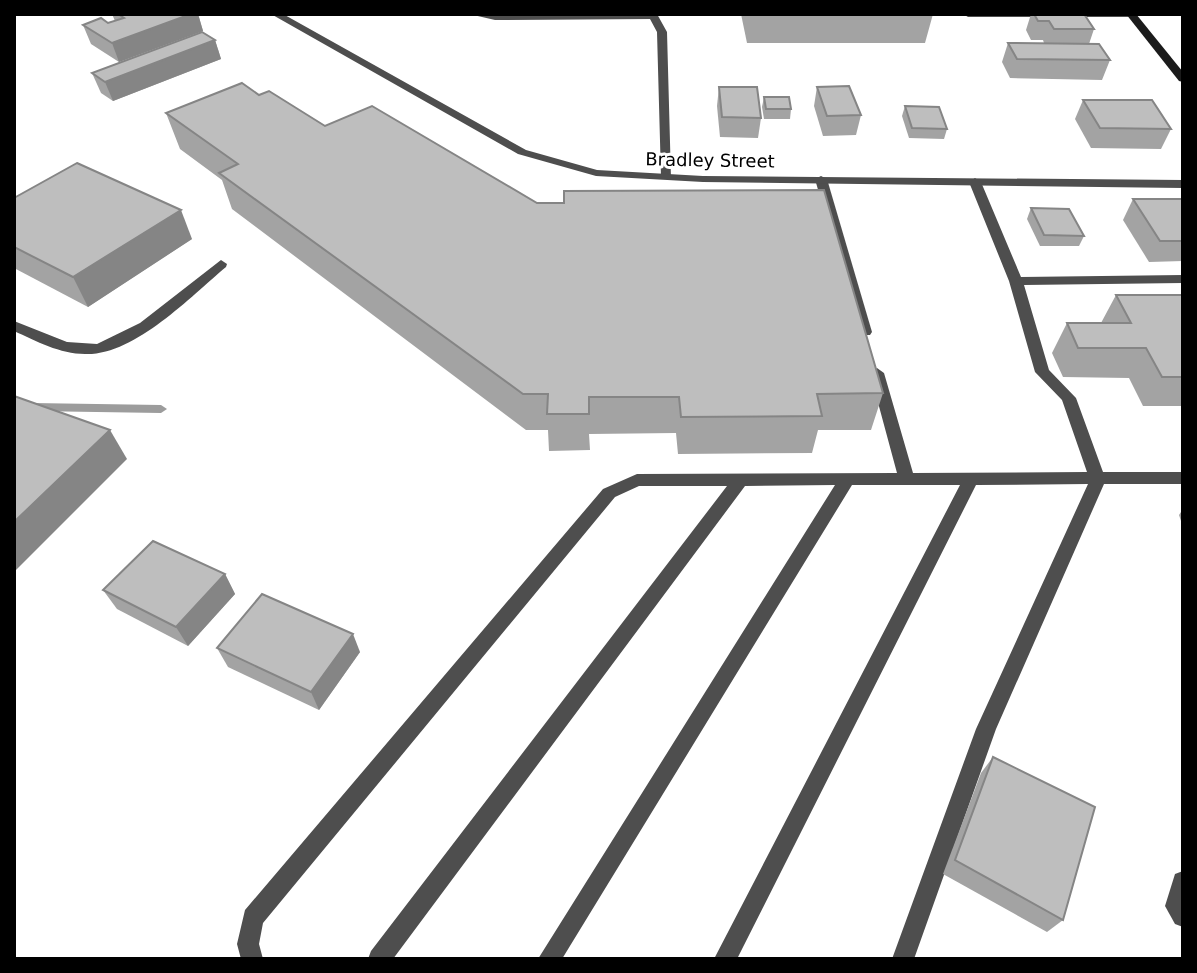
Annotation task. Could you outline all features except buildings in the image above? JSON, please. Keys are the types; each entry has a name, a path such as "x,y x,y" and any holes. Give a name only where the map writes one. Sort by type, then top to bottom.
{"main road":[{"path":"1131,14 1181,74"}],"street":[{"name":"Bradley Street","path":"276,14 522,152 596,173 667,177 1183,184"},
{"path":"474,14 495,17 652,15 662,32 667,177"},
{"path":"968,14 1131,14"},
{"path":"821,179 906,478"},
{"path":"903,959 986,729 1098,480 1069,398 1042,372 1016,281 975,182"},
{"path":"14,326 62,346 98,350 137,331 221,264"},
{"path":"1016,281 1183,279"},
{"path":"252,959 248,944 253,918 609,493 637,480 1183,478"},
{"path":"379,959 740,480"},
{"path":"549,959 847,480"},
{"path":"725,959 970,480"},
{"path":"1183,882 1176,906 1183,916"}],"waterway":[{"path":"32,407 161,409"}]}
